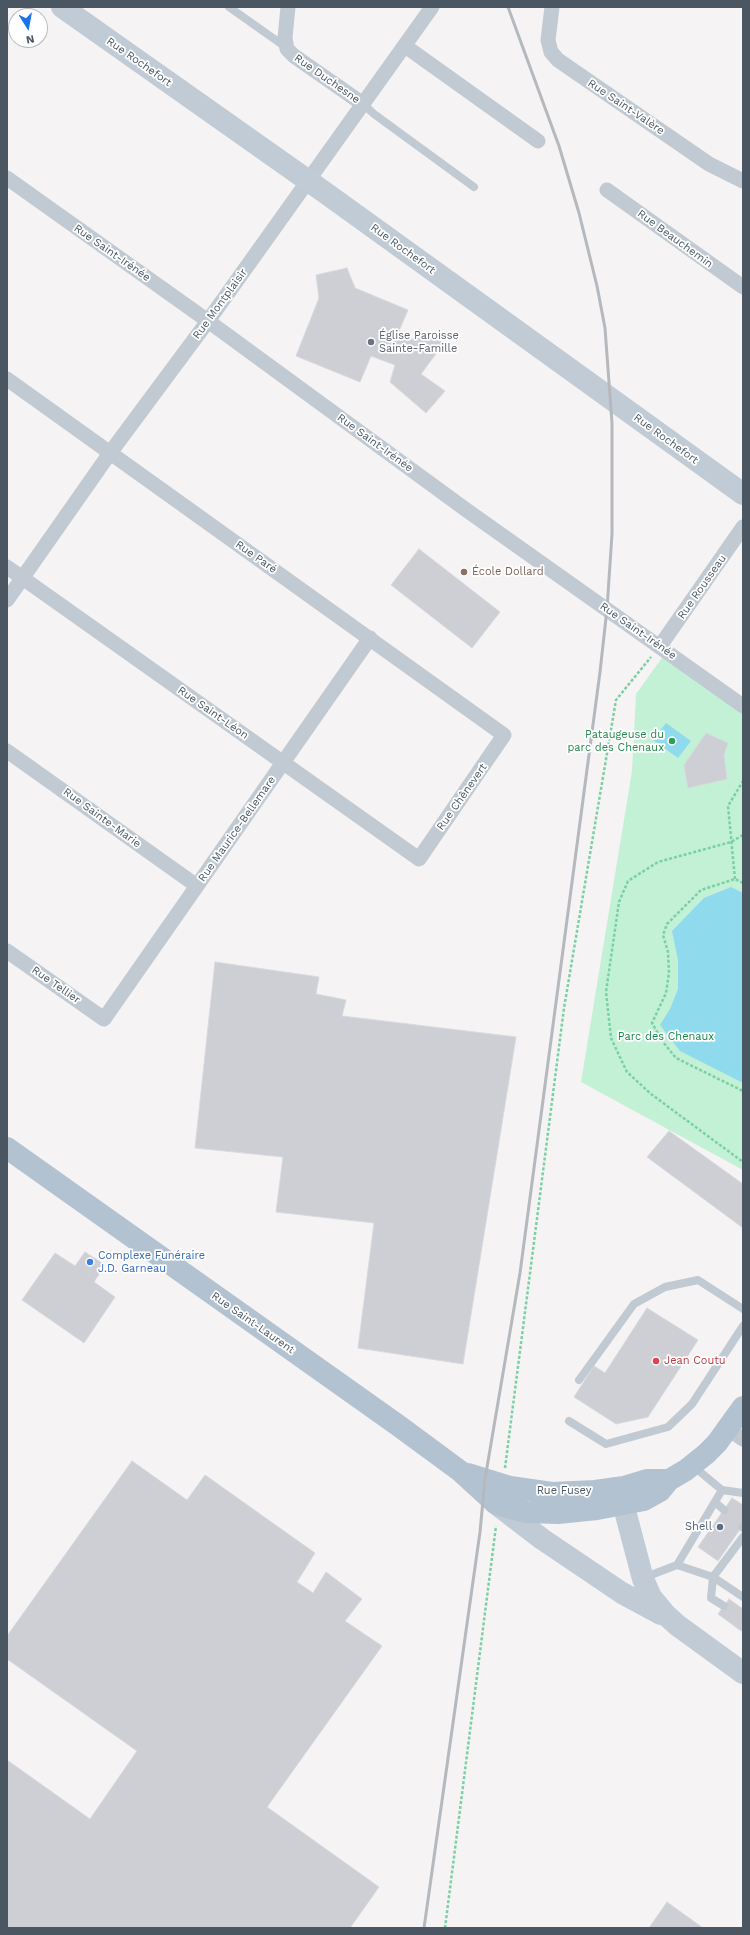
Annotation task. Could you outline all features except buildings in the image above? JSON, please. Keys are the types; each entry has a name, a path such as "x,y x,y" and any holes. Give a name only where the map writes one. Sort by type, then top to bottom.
{"main road":[{"name":"Rue Saint-Laurent","path":"7,1148 499,1498"},
{"name":"Rue Fusey","path":"499,1498 525,1490 552,1493 587,1492 622,1496 647,1480 668,1480 692,1466 712,1449 735,1434 743,1407"}],"street":[{"name":"Rue Rochefort","path":"62,7 308,181 743,494"},
{"name":"Rue Duchesne","path":"288,7 285,38 287,49 294,56 363,104"},
{"name":"Rue Montplaisir","path":"7,600 110,453 208,321 432,7"},
{"name":"Rue Saint-Valère","path":"552,7 548,40 551,52 558,60 709,164 743,181"},
{"path":"405,46 538,141"},
{"name":"Rue Saint-Irénée","path":"7,178 208,321 459,504 743,706"},
{"name":"Rue Beauchemin","path":"607,190 743,287"},
{"name":"Rue Paré","path":"7,379 504,735"},
{"name":"Rue Rousseau","path":"660,646 743,527"},
{"name":"Rue Saint-Léon","path":"7,567 419,859"},
{"name":"Rue Maurice-Bellemare","path":"104,1019 370,638"},
{"name":"Rue Chênevert","path":"419,859 504,735"},
{"name":"Rue Sainte-Marie","path":"7,751 197,886"},
{"name":"Rue Tellier","path":"7,951 104,1019"},
{"path":"622,1496 643,1579 651,1597 672,1621"},
{"path":"499,1498 529,1530 622,1593 672,1621 743,1672"}],"lane":[{"path":"229,7 287,49"},
{"path":"363,104 374,114 474,187"},
{"path":"579,1380 634,1304 664,1287 698,1280 743,1308"},
{"path":"569,1421 606,1444 668,1427 692,1404 743,1326"},
{"path":"692,1466 722,1490 743,1493"},
{"path":"643,1579 677,1565 722,1490"},
{"path":"715,1502 724,1510"},
{"path":"700,1528 707,1534"},
{"path":"724,1606 711,1598 713,1577 728,1552 743,1537"},
{"path":"677,1565 713,1577 743,1597"}],"path":[{"path":"445,1928 499,1498 564,1008 616,700 660,646"},
{"path":"735,879 728,806 743,781"},
{"path":"743,835 731,842 658,862 628,881 619,902 606,992 611,1038 627,1072 651,1094 743,1162"},
{"path":"743,883 735,879 701,890 667,924 662,935 668,959 669,973 666,993 652,1023 663,1042 676,1058 743,1091"}],"green space":[{"name":"Parc des Chenaux","path":"664,655 743,712 743,1170 581,1082 632,771 636,694"}],"water":[{"name":"Pataugeuse du parc des Chenaux","path":"666,723 691,741 678,758 653,740"},
{"path":"731,887 743,893 743,1083 680,1051 660,1025 670,1009 678,989 678,960 672,931 704,898"}],"railway":[{"path":"424,1928 480,1532 485,1479 520,1273 600,672 607,609 612,534 612,423 605,328 597,286 579,213 559,146 508,7"}],"place":[{"name":"Église Paroisse Sainte-Famille","path":"371,342"},
{"name":"École Dollard","path":"464,572"},
{"name":"Pataugeuse du parc des Chenaux","path":"672,741"},
{"name":"Complexe Funéraire J.D. Garneau","path":"90,1262"},
{"name":"Jean Coutu","path":"656,1361"},
{"name":"Shell","path":"720,1527"}]}
